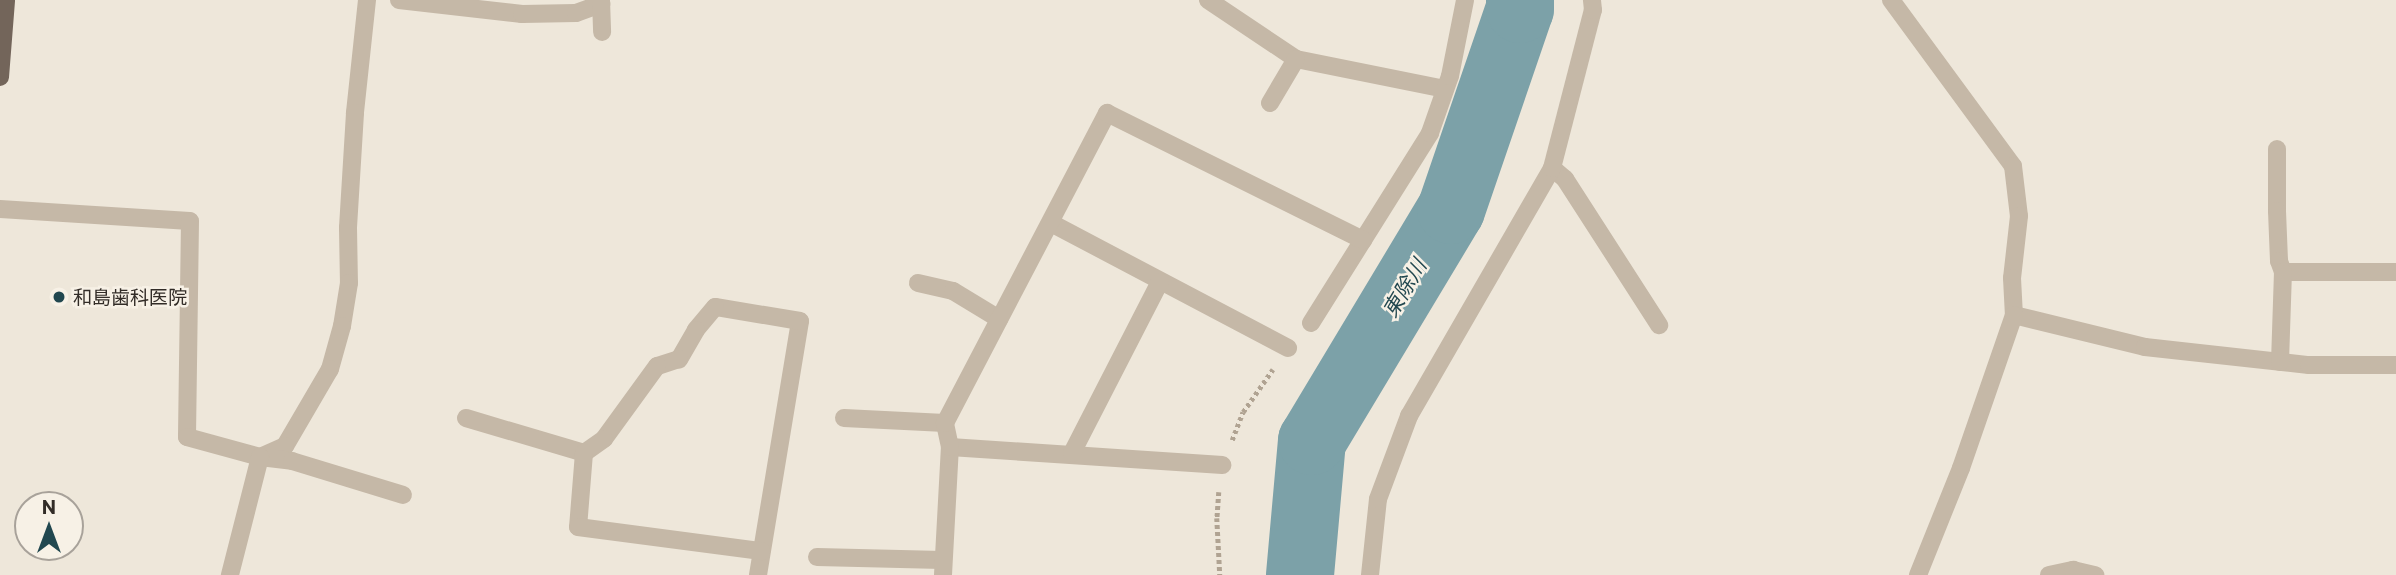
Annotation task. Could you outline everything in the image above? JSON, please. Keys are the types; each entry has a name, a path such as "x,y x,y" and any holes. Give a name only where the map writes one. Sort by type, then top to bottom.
{"main road":[{"path":"0,77 6,0"}],"street":[{"path":"260,457 285,446 330,369 342,326 349,283 349,203 367,0"},
{"path":"399,0 522,14 576,13 601,2 602,32"},
{"path":"1208,0 1296,59 1445,89"},
{"path":"1311,323 1430,134 1465,13 1465,0"},
{"path":"1370,575 1378,499 1409,416 1552,168 1593,10 1592,0"},
{"path":"1891,0 2013,166 2019,216 2012,278 2014,314 1961,468 1918,575"},
{"path":"1270,103 1296,59"},
{"path":"817,557 943,568 950,447 945,424 1107,113 1363,240"},
{"path":"2277,149 2278,249 2283,272 2280,362"},
{"path":"1552,168 1565,179 1659,325"},
{"path":"0,209 190,221 187,437 260,457 292,461 403,495"},
{"path":"1051,223 1288,348"},
{"path":"2283,272 2396,272"},
{"path":"1072,453 1160,282"},
{"path":"918,283 953,291 999,319"},
{"path":"584,453 604,439 657,366 679,359 695,330 715,307 800,321 758,575"},
{"path":"2014,314 2145,347 2309,365 2396,365"},
{"path":"466,418 584,453"},
{"path":"844,418 945,424"},
{"path":"950,447 1222,465"},
{"path":"584,453 578,527 761,551"},
{"path":"230,575 260,457"},
{"path":"2049,575 2073,570 2095,575"}],"path":[{"path":"1220,575 1217,518 1222,465 1243,412 1288,348"}],"waterway":[{"name":"東除川","path":"1300,575 1312,441 1451,210 1520,9 1520,0"}],"place":[{"name":"和島歯科医院","path":"59,297"}]}
